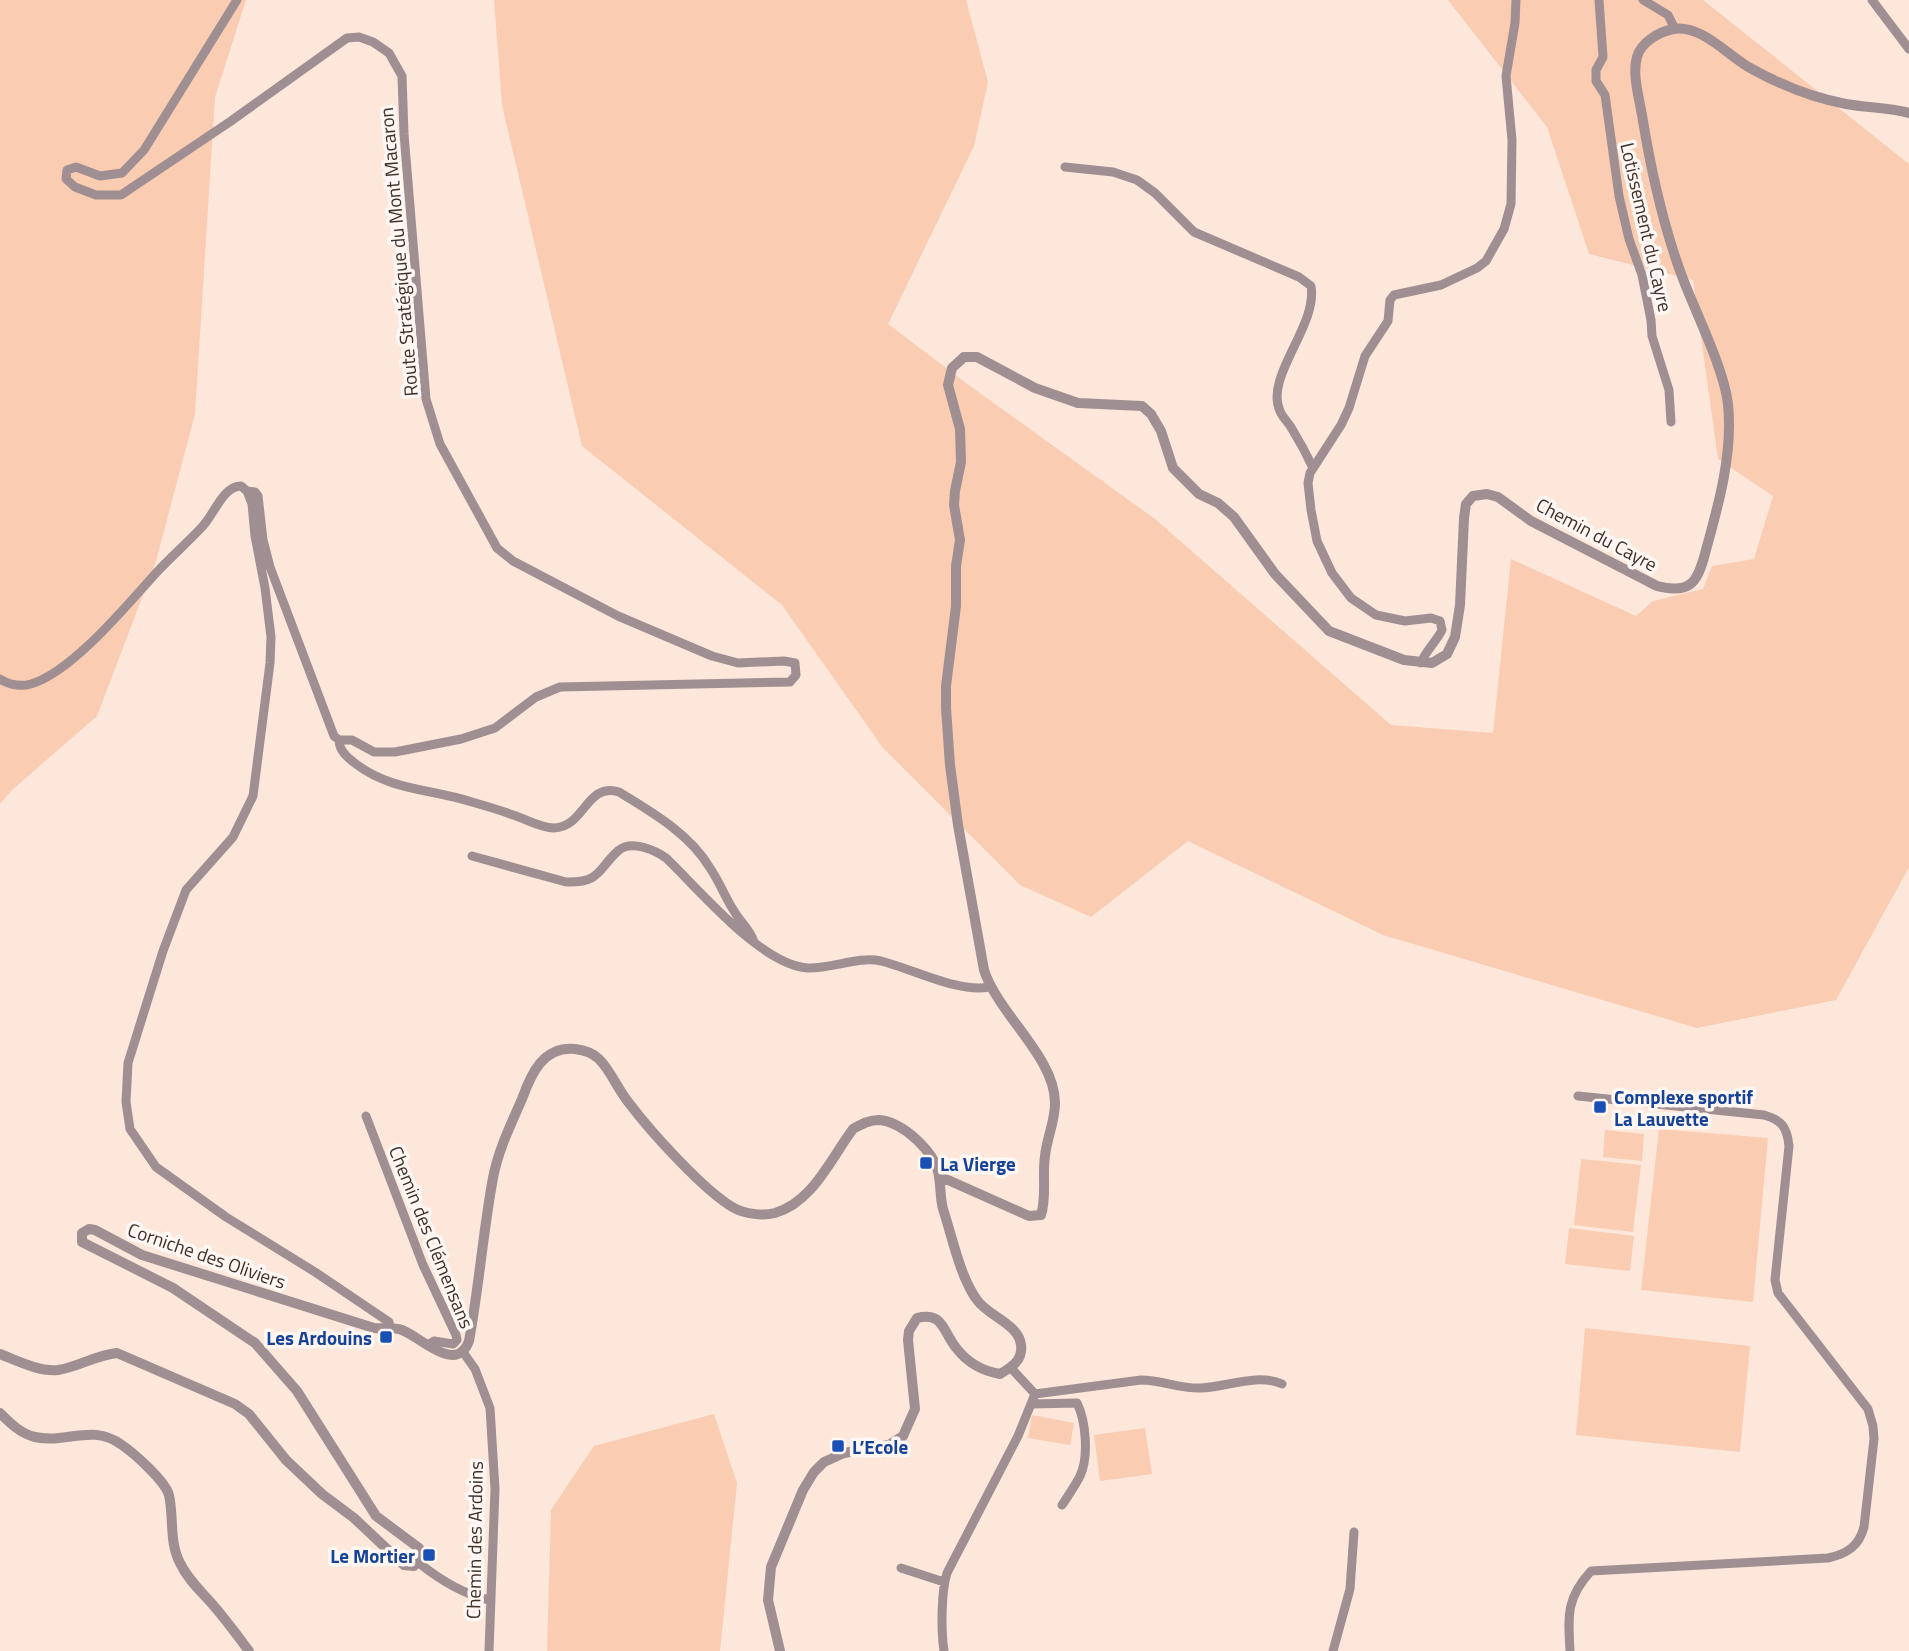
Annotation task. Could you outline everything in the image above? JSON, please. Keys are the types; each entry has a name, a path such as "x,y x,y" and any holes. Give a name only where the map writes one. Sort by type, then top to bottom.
{"street":[{"name":"Route Stratégique du Mont Macaron","path":"237,0 144,150 122,173 100,176 76,167 67,170 66,179 75,187 96,195 121,195 347,38 359,37 373,42 389,53 402,76 404,134 426,399 440,444 497,548 513,561 618,616 712,656 738,663 795,663 796,675 790,682 560,687 536,697 495,728 461,739 395,752 374,752 352,740 339,740"},
{"path":"939,1176 1029,1216 1041,1215 1044,1205 1045,1155 1054,1121 1055,1099 1044,1065 989,987 958,825 946,708 960,540 954,505 960,477 961,444 957,412 948,385 952,368 964,357 978,357 1035,388 1078,403 1142,406 1151,414 1161,431 1172,468 1199,494 1218,503 1234,517 1275,574 1329,631 1404,660 1420,663 1442,630 1440,621 1431,618 1405,621 1376,615 1352,598 1332,573 1317,541 1308,484 1313,468 1349,408 1365,356 1388,321 1390,300 1394,295 1441,285 1477,268 1486,261 1510,215 1512,140 1506,76 1516,0"},
{"name":"Lotissement du Cayre","path":"1598,0 1603,57 1596,70 1597,81 1605,95 1619,196 1629,239 1642,275 1651,320 1651,336 1669,390 1671,422"},
{"path":"1643,0 1668,15 1675,29 1696,32 1751,69 1805,93 1846,104 1909,113"},
{"path":"1872,0 1909,49"},
{"name":"Chemin du Cayre","path":"1420,663 1432,663 1447,654 1455,637 1460,605 1464,518 1466,504 1474,496 1487,494 1498,497 1531,520 1657,586 1673,590 1685,589 1694,582 1701,568 1722,490 1729,436 1728,402 1664,223 1647,145 1636,75 1637,57 1642,46 1656,35 1675,29"},
{"path":"1065,167 1113,172 1138,180 1194,232 1299,277 1311,286 1311,312 1278,389 1279,410 1293,429 1313,468"},
{"path":"0,679 9,684 29,684 42,679 64,664 91,643 202,527 230,489 241,486 247,491 252,505 271,637 253,796 233,837 186,890 163,951 128,1063 126,1102 130,1129 156,1167 226,1217 389,1322 390,1328"},
{"path":"247,491 252,490 258,496 263,540 270,567 334,736 348,758 381,780 465,800 552,828 567,824 599,792 610,789 620,792 671,826 691,843 710,867 736,914 751,932 754,942"},
{"path":"472,856 566,882 580,883 601,873 620,849 627,846 652,849 666,858 754,942 781,959 806,968 879,961 972,989 989,987"},
{"path":"463,1352 469,1341 476,1302 495,1167 528,1083 535,1069 549,1054 570,1048 580,1049 599,1059 629,1104 679,1158 721,1199 748,1213 772,1214 785,1209 807,1194 853,1129 865,1123 888,1121 914,1137 930,1155 939,1176 943,1209 969,1286 986,1311 1018,1336 1020,1354 1011,1368 1000,1374 987,1372 957,1349 940,1322 933,1317 917,1318 909,1331 908,1340 915,1409 903,1436 889,1445 860,1449 833,1458 814,1472 803,1490 771,1567 768,1600 780,1651"},
{"path":"1570,1651 1568,1609 1578,1585 1591,1571 1828,1558 1850,1550 1862,1535 1864,1527 1873,1454 1873,1426 1868,1409 1778,1293 1775,1280 1789,1146 1785,1126 1779,1119 1763,1115 1578,1096"},
{"name":"Chemin des Clémensans","path":"366,1116 423,1265 456,1335 457,1340 453,1344 433,1341 428,1345"},
{"name":"Corniche des Oliviers","path":"419,1563 422,1557 419,1548 376,1516 298,1391 255,1343 173,1288 85,1244 81,1236 89,1229 95,1230 142,1255 335,1317 374,1328 402,1331 442,1353 463,1352"},
{"name":"Chemin des Ardoins","path":"463,1352 475,1368 490,1408 495,1489 489,1651"},
{"path":"0,1354 41,1369 59,1370 105,1354 117,1353 235,1404 249,1414 286,1460 321,1494 354,1518 404,1565 414,1566 419,1563 432,1574 470,1596 489,1601"},
{"path":"1011,1368 1034,1399 1077,1403 1083,1414 1085,1457 1082,1474 1062,1505"},
{"path":"1034,1399 1141,1380 1158,1380 1183,1388 1264,1379 1282,1384"},
{"path":"944,1651 944,1582 1034,1399"},
{"path":"0,1413 20,1431 34,1437 89,1433 107,1436 123,1445 163,1483 169,1494 178,1559 187,1576 249,1651"},
{"path":"1333,1651 1350,1590 1354,1532"},
{"path":"901,1568 944,1582"}],"shaded area":[{"path":"0,0 246,0 215,97 195,414 156,561 97,716 12,790 0,804"},
{"path":"494,0 966,0 988,82 974,146 888,324 1155,519 1391,725 1493,733 1511,559 1636,616 1653,601 1703,589 1712,566 1754,559 1773,496 1718,459 1693,280 1589,254 1547,127 1448,0 1703,0 1909,164 1909,867 1836,1000 1697,1028 1383,935 1188,841 1091,917 1020,885 883,748 782,605 582,446 502,105"},
{"path":"1659,1129 1768,1138 1753,1302 1641,1290"},
{"path":"1605,1130 1644,1134 1642,1161 1603,1157"},
{"path":"1581,1159 1641,1165 1633,1232 1574,1225"},
{"path":"1569,1228 1634,1236 1630,1271 1565,1264"},
{"path":"1585,1328 1750,1346 1740,1452 1576,1435"},
{"path":"714,1414 737,1483 720,1651 547,1651 551,1510 594,1446"},
{"path":"1032,1415 1074,1423 1070,1445 1028,1438"},
{"path":"1145,1428 1152,1474 1100,1481 1094,1435"}],"place":[{"name":"Complexe sportif La Lauvette","path":"1600,1107"},
{"name":"La Vierge","path":"926,1163"},
{"name":"Les Ardouins","path":"386,1337"},
{"name":"L’Ecole","path":"838,1446"},
{"name":"Le Mortier","path":"429,1555"}]}
